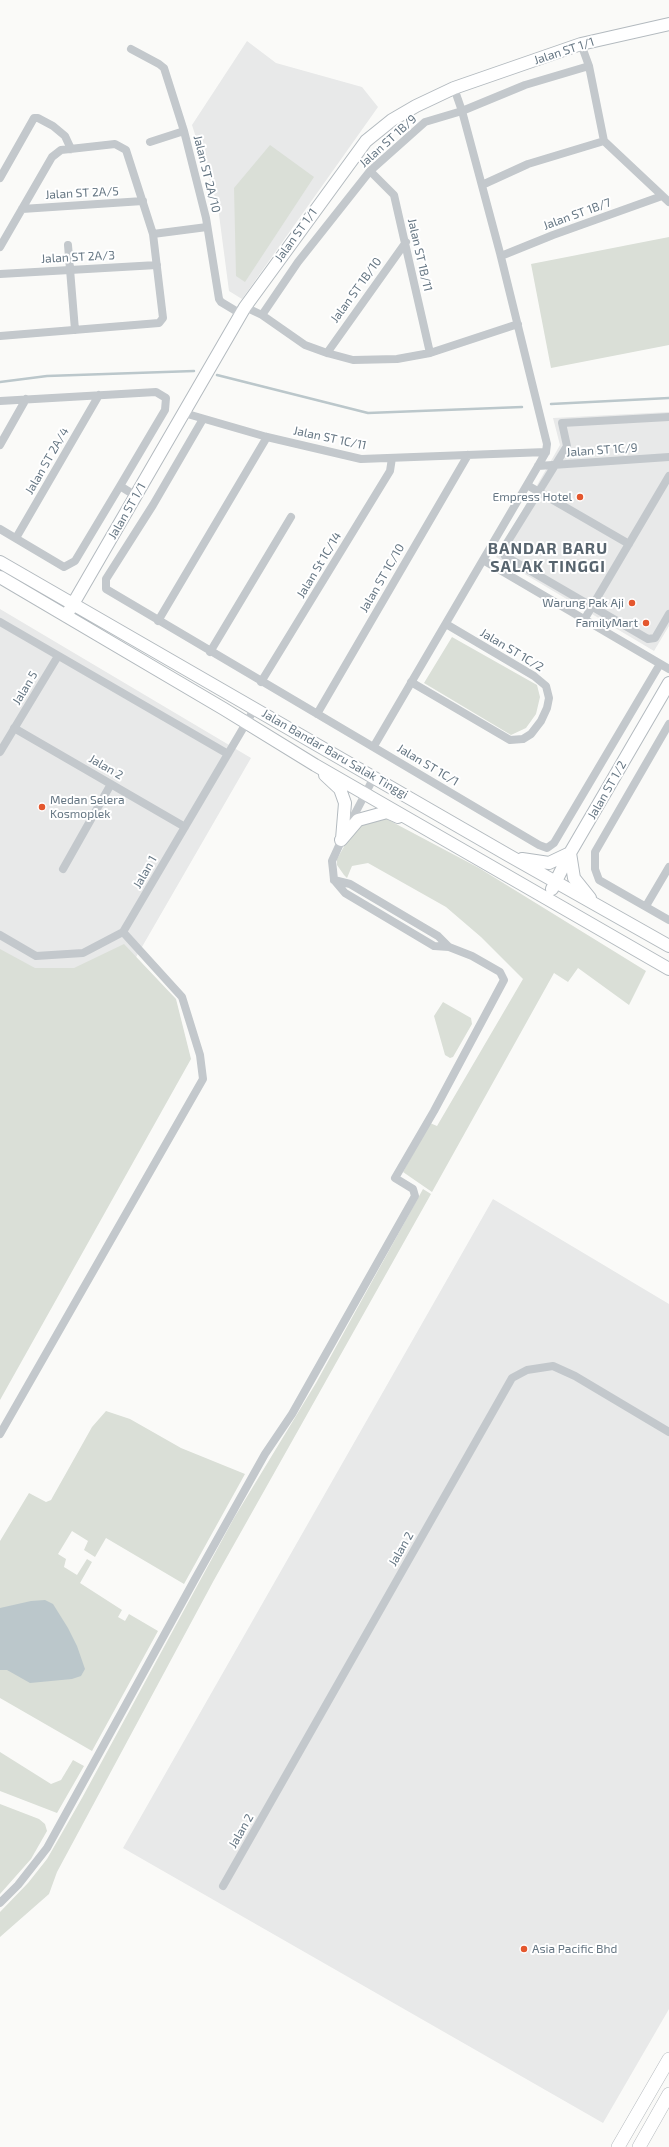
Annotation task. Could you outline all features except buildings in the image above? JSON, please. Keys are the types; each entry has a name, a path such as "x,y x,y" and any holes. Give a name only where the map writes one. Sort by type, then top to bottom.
{"main road":[{"name":"Jalan ST 1/1","path":"66,616 243,310 366,141 392,120 410,109 454,88 580,44 669,24"},
{"name":"Jalan Bandar Baru Salak Tinggi","path":"0,562 255,708 508,856 556,881 669,946"},
{"name":"Jalan Bandar Baru Salak Tinggi","path":"0,577 315,765 548,897 669,969"},
{"name":"Jalan ST 1/2","path":"548,897 570,853 669,683"},
{"path":"315,765 340,789 345,811 341,840"},
{"path":"341,840 358,820 387,812 454,844"},
{"path":"508,856 533,862 549,863 570,853 574,878 598,906"},
{"path":"618,2147 669,2059"},
{"path":"638,2147 669,2094"}],"street":[{"path":"580,44 589,66 604,141 669,202"},
{"name":"Jalan ST 2A/10","path":"131,49 164,68 184,131 207,227 219,299 221,302 262,315 305,345 353,360 397,359 430,353 518,324"},
{"name":"Jalan ST 1B/9","path":"262,315 298,262 370,171 425,122 462,111 525,85 589,66"},
{"path":"374,746 538,466 546,452 547,444 501,256 462,111 454,88"},
{"path":"0,178 34,118 38,118 53,126 65,136 71,149"},
{"path":"150,142 184,131"},
{"path":"482,186 528,164 604,141"},
{"path":"0,247 52,157 61,150 115,144 126,150 153,234 163,318 160,323 0,336"},
{"name":"Jalan ST 1B/11","path":"370,171 394,195 406,242 430,353"},
{"name":"Jalan ST 1B/7","path":"501,256 553,235 662,196"},
{"name":"Jalan ST 2A/5","path":"22,208 143,201"},
{"path":"153,234 207,227"},
{"name":"Jalan ST 1B/10","path":"327,353 406,242"},
{"path":"68,245 75,330"},
{"name":"Jalan ST 2A/3","path":"0,274 157,265"},
{"path":"0,401 156,392 166,398 165,410 75,561 64,567 0,529"},
{"name":"Jalan ST 2A/4","path":"16,538 100,395"},
{"path":"0,445 26,399"},
{"name":"Jalan ST 1C/11","path":"184,413 267,437 361,458 546,452"},
{"path":"669,417 562,423 567,446 505,546 505,556 648,639 655,638 669,614"},
{"name":"Jalan ST 1C/1","path":"203,419 153,505 106,579 105,585 110,593 261,682 374,746 539,845 547,848 554,843 660,664"},
{"path":"158,621 267,437"},
{"name":"Jalan ST 1C/10","path":"317,714 468,455"},
{"name":"Jalan St 1C/14","path":"261,682 390,471 392,458"},
{"name":"Jalan ST 1C/9","path":"538,466 668,458"},
{"path":"584,620 669,476"},
{"path":"527,485 629,544"},
{"path":"120,486 136,496"},
{"path":"210,652 292,517"},
{"path":"483,560 669,669"},
{"path":"0,622 228,754"},
{"name":"Jalan ST 1C/2","path":"411,682 510,740 523,739 531,734 541,721 547,708 549,698 546,686 534,676 446,624"},
{"name":"Jalan 5","path":"0,752 58,656"},
{"name":"Jalan 1","path":"124,932 228,754 245,722 255,708"},
{"path":"669,724 594,852 595,869 599,880 669,920"},
{"name":"Jalan 2","path":"14,728 185,827"},
{"path":"0,1902 18,1886 47,1848 239,1500 265,1454 292,1414 415,1196 413,1190 395,1178 434,1111 504,980 500,972 472,956 449,947 434,946 396,926 344,893 334,880 332,861 341,840 374,777"},
{"path":"63,869 112,784"},
{"path":"646,906 669,867"},
{"path":"334,880 350,884 438,936 449,947"},
{"path":"0,935 36,956 83,953 124,932 182,997 200,1055 203,1079 0,1434"},
{"name":"Jalan 2","path":"223,1886 512,1378 527,1370 553,1366 575,1376 669,1432"}],"shaded area":[{"path":"247,41 276,63 362,87 378,107 242,299 229,291 218,207 192,125"},
{"path":"270,145 314,177 245,282 236,276 234,188"},
{"path":"669,237 669,345 551,368 531,264"},
{"path":"669,412 669,626 654,651 496,557 560,445 553,418"},
{"path":"0,609 251,758 105,1011 0,950"},
{"path":"452,637 537,685 540,697 536,714 526,728 511,735 424,683"},
{"path":"381,816 479,868 646,971 629,1005 578,968 568,982 554,973 432,1192 403,1172 430,1123 437,1126 523,979 481,937 446,907 368,863 352,866 347,878 344,875 337,865 337,859 354,829 359,823"},
{"path":"124,944 176,999 191,1059 0,1400 0,949 35,968 74,968"},
{"path":"443,1002 471,1018 472,1024 453,1057 450,1058 445,1055 434,1016"},
{"path":"423,1189 431,1194 214,1580 57,1872 49,1894 0,1937 0,1912 28,1883 47,1859 82,1798 234,1518 316,1383"},
{"path":"493,1199 669,1304 669,2009 603,2123 123,1848"},
{"path":"106,1411 130,1419 181,1448 245,1474 184,1584 106,1538 95,1557 84,1550 88,1541 72,1531 58,1554 66,1559 64,1567 77,1575 87,1559 92,1562 80,1583 122,1610 118,1617 125,1621 129,1614 158,1631 92,1751 0,1698 0,1541 29,1493 46,1502 51,1500 92,1427"},
{"path":"45,1600 53,1604 68,1628 77,1646 85,1669 81,1676 72,1679 30,1683 7,1670 0,1670 0,1608 31,1601"},
{"path":"0,1752 51,1784 61,1780 73,1760 84,1766 57,1813 0,1791"},
{"path":"0,1804 39,1819 45,1824 47,1831 31,1859 0,1894"}],"waterway":[{"path":"0,382 47,376 194,371"},
{"path":"217,375 368,413 522,407"},
{"path":"551,404 669,398"}],"place":[{"name":"Empress Hotel","path":"580,497"},
{"name":"Warung Pak Aji","path":"632,603"},
{"name":"FamilyMart","path":"646,623"},
{"name":"Medan Selera Kosmoplek","path":"42,807"},
{"name":"Asia Pacific Bhd","path":"524,1949"}],"district":[{"name":"BANDAR BARU SALAK TINGGI","path":"548,558"}]}
